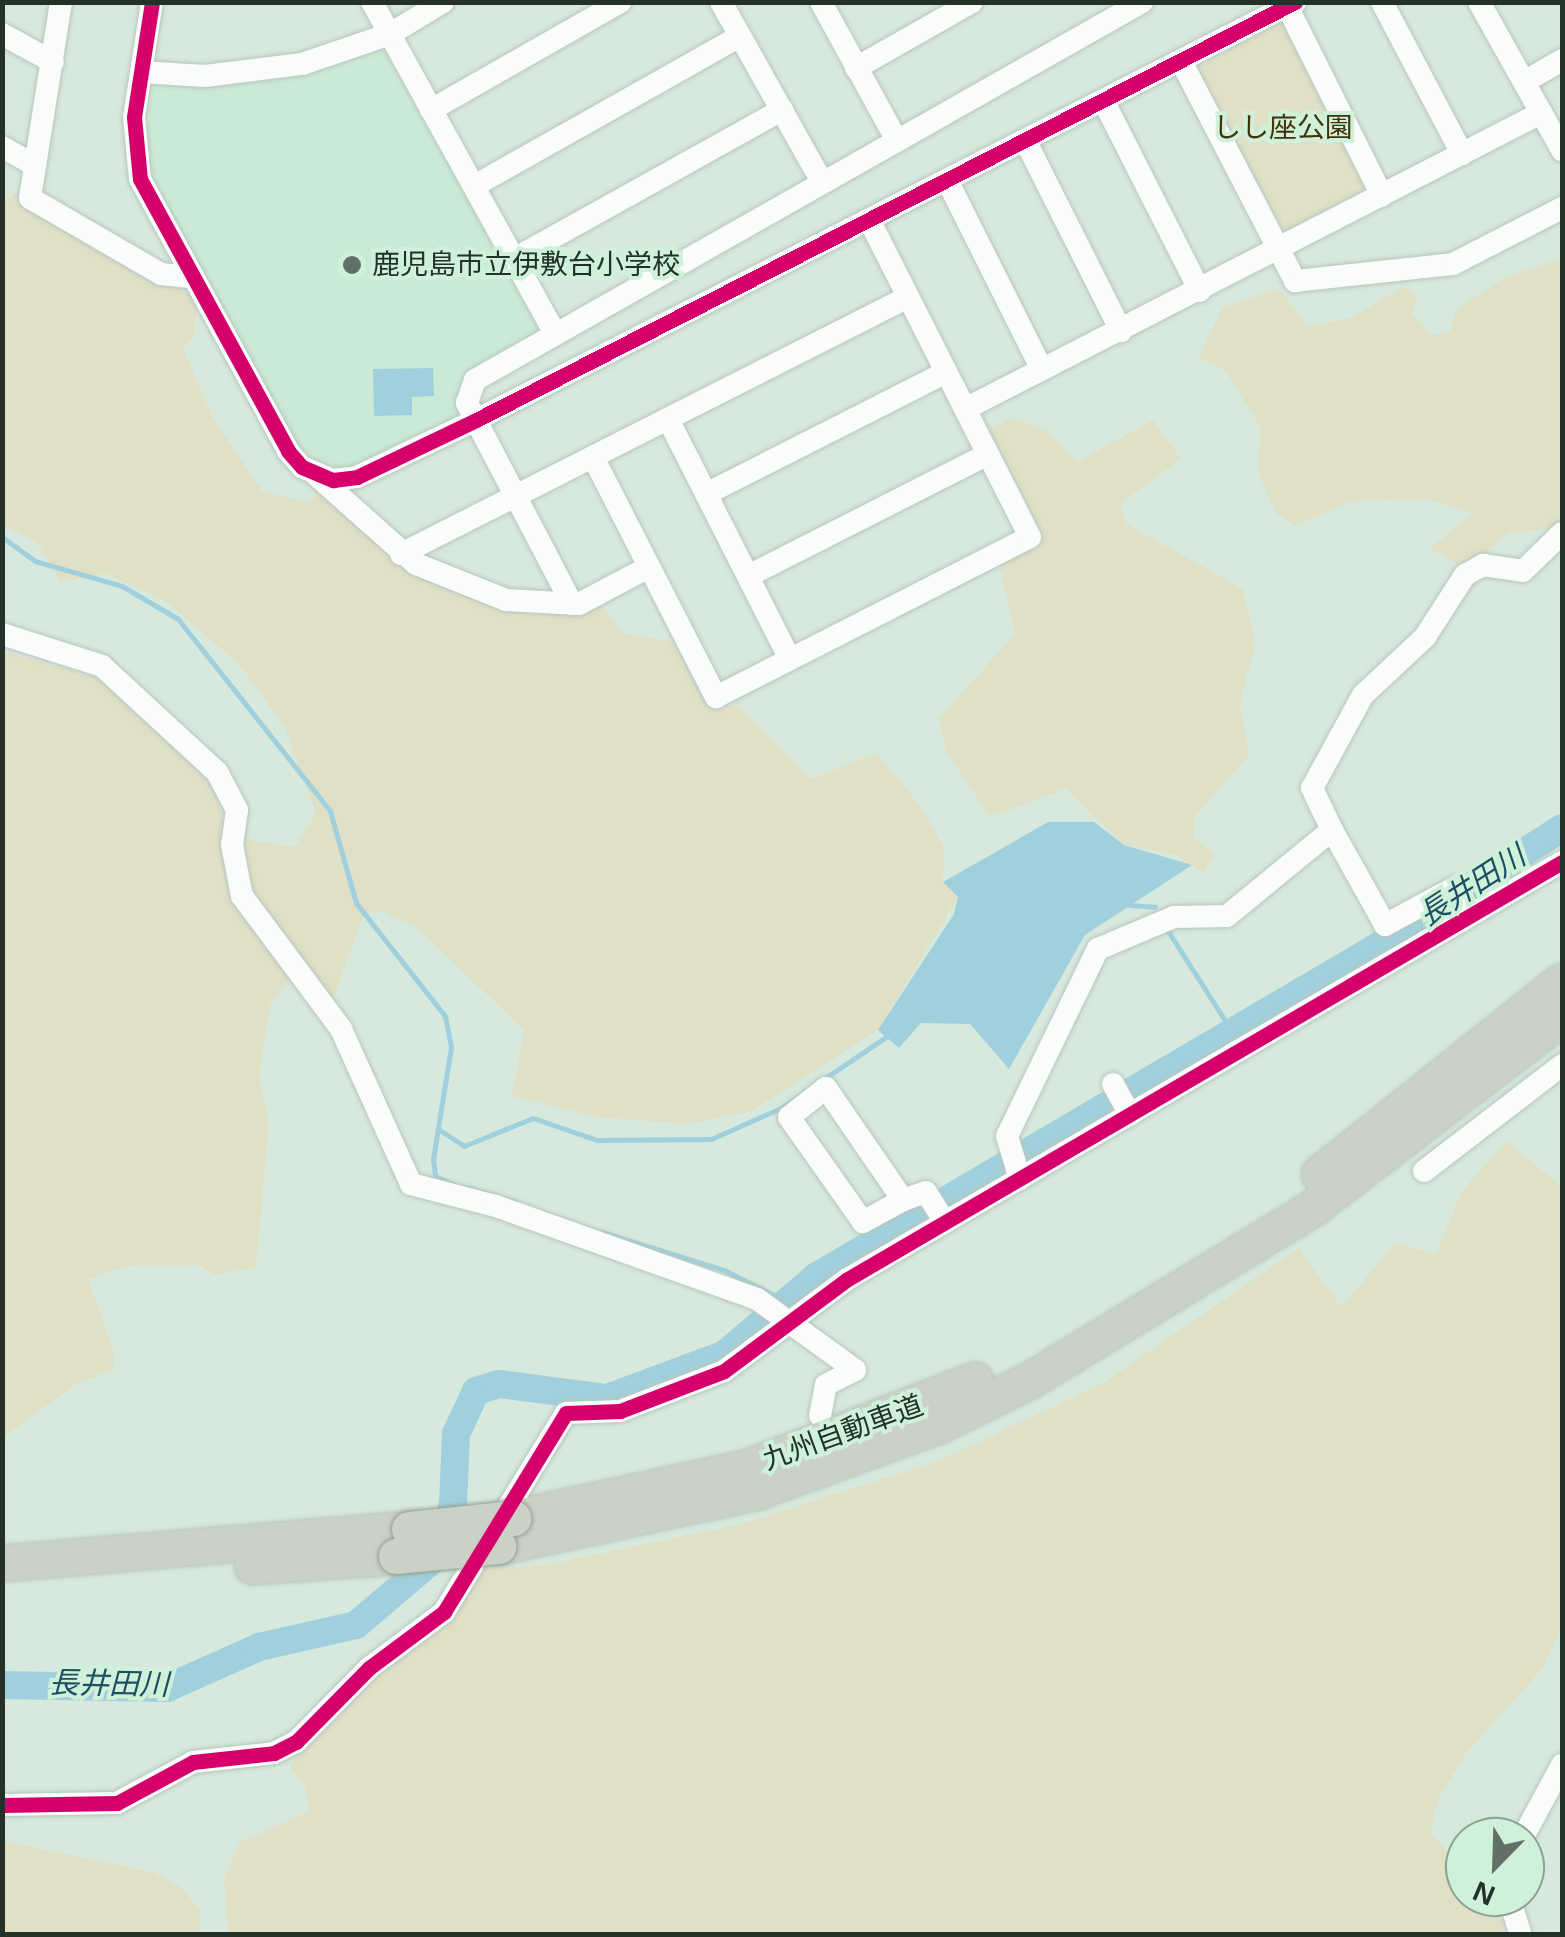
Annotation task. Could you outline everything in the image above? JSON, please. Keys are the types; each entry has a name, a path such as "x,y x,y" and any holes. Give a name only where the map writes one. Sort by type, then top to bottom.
{"highway":[{"name":"九州自動車道","path":"506,1532 748,1467 929,1402 1014,1362 1303,1185 1562,982"},
{"name":"九州自動車道","path":"2,1585 506,1532 757,1492 938,1425 1028,1382 1314,1206 1562,1017"},
{"name":"九州自動車道","path":"2,1562 402,1543"}],"street":[{"path":"61,2 30,198 161,274 192,277"},
{"path":"152,2 133,148 140,179 288,451 401,554 506,600 572,604 649,567"},
{"path":"372,2 555,333"},
{"path":"141,72 254,72 390,34 444,2"},
{"path":"432,110 620,2"},
{"path":"721,2 822,182"},
{"path":"821,2 896,141"},
{"path":"856,68 972,2"},
{"path":"572,604 467,403 474,380 1142,2"},
{"path":"1382,2 1462,154"},
{"path":"1480,2 1562,150"},
{"path":"316,475 357,477 476,420 1291,4 1382,196"},
{"path":"2,34 52,62"},
{"path":"474,186 740,36"},
{"path":"1524,82 1562,60"},
{"path":"1181,61 1294,281 1453,264 1562,208"},
{"path":"1103,100 1200,291"},
{"path":"514,259 782,110"},
{"path":"965,409 1542,113"},
{"path":"1025,140 1122,331"},
{"path":"2,147 35,166"},
{"path":"947,180 1042,370"},
{"path":"593,456 716,697 1030,537 869,220"},
{"path":"401,554 908,297"},
{"path":"706,494 946,372"},
{"path":"668,419 790,659"},
{"path":"748,576 988,454"},
{"path":"1471,914 1456,886 1385,925 1312,788 1363,695 1425,637 1465,575 1483,566 1523,571 1562,533"},
{"path":"2,634 102,666 217,772 237,810 232,845 242,896 341,1029 411,1184 496,1206 757,1299 783,1322 855,1370 826,1386 820,1415"},
{"path":"1014,1169 1007,1136 1098,949 1174,917 1227,916 1332,830"},
{"path":"2,1806 117,1802 193,1762 296,1742 368,1668 444,1612 566,1413 620,1410 708,1378 753,1352 783,1322 940,1214 1014,1169 1130,1115 1562,862"},
{"path":"1424,1171 1562,1065"},
{"path":"1113,1084 1130,1115"},
{"path":"903,1200 826,1088 789,1117 862,1222 926,1192 940,1214"},
{"path":"1534,1817 1562,1765"}],"shaded area":[{"name":"鹿児島市立伊敷台小学校","path":"378,45 388,49 543,325 457,416 345,469 316,460 290,435 162,205 144,145 154,80"}],"green space":[{"name":"しし座公園","path":"1279,22 1288,25 1370,186 1366,196 1286,236 1196,70"},
{"path":"28,188 64,225 198,300 194,335 183,349 213,417 263,492 308,502 317,493 377,542 564,611 603,607 623,633 671,642 715,706 737,705 811,779 876,753 923,809 944,848 943,882 958,897 878,1030 752,1111 689,1124 596,1117 512,1096 524,1030 416,927 382,911 364,914 333,1000 251,893 244,869 245,839 295,847 316,813 284,726 239,664 165,601 106,574 60,582 37,542 3,525 3,200"},
{"path":"1562,258 1562,527 1508,533 1469,570 1429,549 1473,513 1427,499 1351,501 1295,526 1276,513 1257,470 1261,428 1225,370 1198,358 1223,307 1279,288 1307,327 1351,318 1403,287 1418,295 1412,313 1431,335 1450,332 1456,309 1506,277"},
{"path":"1012,418 1049,432 1077,462 1153,420 1181,459 1120,504 1127,524 1243,589 1256,641 1240,704 1249,755 1195,817 1193,837 1215,855 1204,873 1174,854 1124,845 1066,789 990,817 947,752 938,719 1015,634 998,559 1042,535 990,430"},
{"path":"3,651 100,679 217,789 234,897 290,978 270,1006 259,1075 269,1123 256,1267 215,1275 199,1265 131,1265 88,1279 116,1358 111,1371 78,1383 3,1437"},
{"path":"1507,1141 1562,1187 1562,1626 1543,1668 1466,1753 1438,1800 1430,1833 1445,1849 1445,1917 1499,1917 1506,1934 228,1934 224,1878 240,1842 308,1812 306,1789 290,1767 337,1685 481,1569 546,1565 742,1524 938,1461 1103,1383 1299,1248 1341,1307 1396,1242 1435,1255 1462,1191"},
{"path":"3,1841 152,1872 181,1887 200,1910 200,1932 3,1934"}],"water":[{"path":"433,368 434,396 412,397 412,415 374,416 373,369"},
{"path":"1048,822 1094,822 1124,845 1192,865 1085,935 1009,1069 970,1024 921,1023 899,1048 878,1030 954,914 958,897 943,882"}],"waterway":[{"path":"2,537 35,561 122,586 178,619 330,811 356,903 445,1016 451,1047 433,1159 435,1176 454,1185"},
{"name":"長井田川","path":"2,1685 167,1688 259,1647 356,1625 436,1557 453,1505 456,1434 476,1391 499,1384 607,1398 725,1354 817,1276 1372,950 1562,828"},
{"path":"1129,905 1155,907"},
{"path":"1166,928 1233,1033"},
{"path":"438,1129 464,1146 533,1118 597,1140 711,1139 781,1108 889,1035"},
{"path":"465,1187 516,1202"},
{"path":"602,1232 724,1270 782,1299"}],"cycle path":[{"path":"152,2 134,117 140,179 288,451 302,467 333,480 357,477 476,420 1295,2"},
{"path":"2,1805 117,1803 193,1762 274,1753 296,1742 369,1668 444,1612 566,1413 620,1411 724,1371 846,1280 1562,862"}],"place":[{"name":"鹿児島市立伊敷台小学校","path":"352,265"}]}
